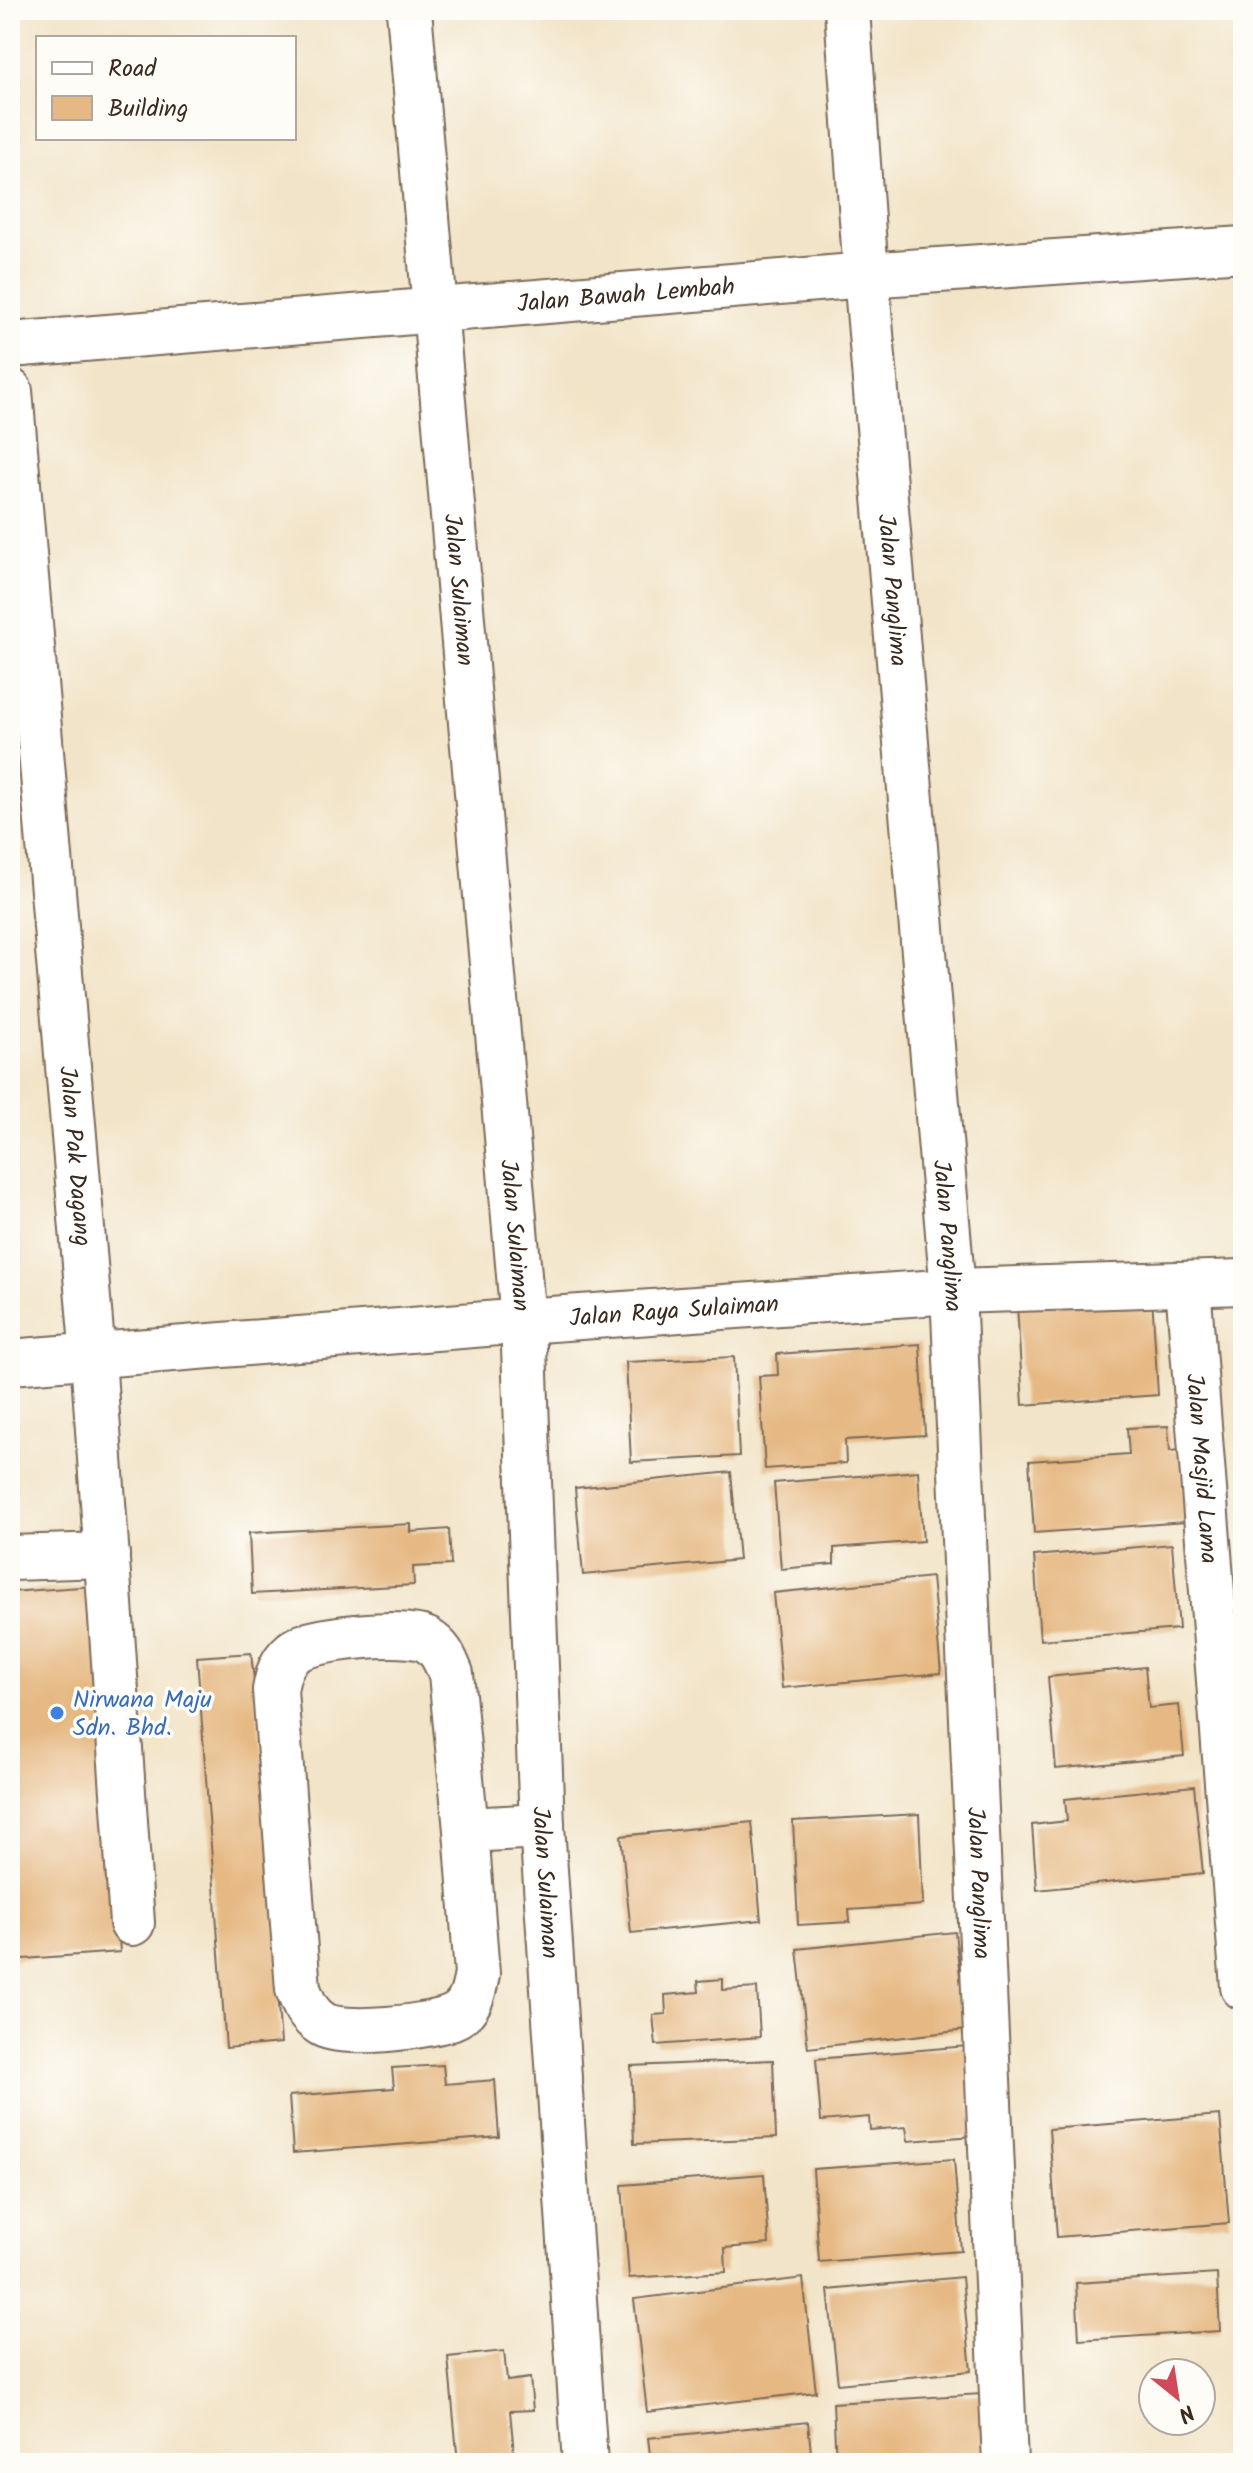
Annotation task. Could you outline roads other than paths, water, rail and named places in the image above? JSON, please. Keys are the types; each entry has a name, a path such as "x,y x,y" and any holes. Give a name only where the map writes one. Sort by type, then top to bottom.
{"street":[{"name":"Jalan Sulaiman","path":"409,10 523,1321 542,1826 585,2463"},
{"name":"Jalan Panglima","path":"847,10 866,275 953,1291 1005,2463"},
{"name":"Jalan Bawah Lembah","path":"10,345 866,275 1243,249"},
{"name":"Jalan Pak Dagang","path":"10,391 93,1357 132,1923"},
{"name":"Jalan Raya Sulaiman","path":"10,1362 953,1291 1243,1282"},
{"name":"Jalan Masjid Lama","path":"1188,1285 1243,1987"},
{"path":"10,1558 107,1555"},
{"path":"402,1635 425,1638 443,1654 451,1674 466,1830 477,1974 473,1997 458,2015 436,2023 347,2031 324,2027 306,2011 298,1989 275,1690 279,1667 294,1650 316,1642 402,1635"},
{"path":"466,1830 542,1826"}],"place":[{"name":"Nirwana Maju Sdn. Bhd.","path":"57,1713"}]}
